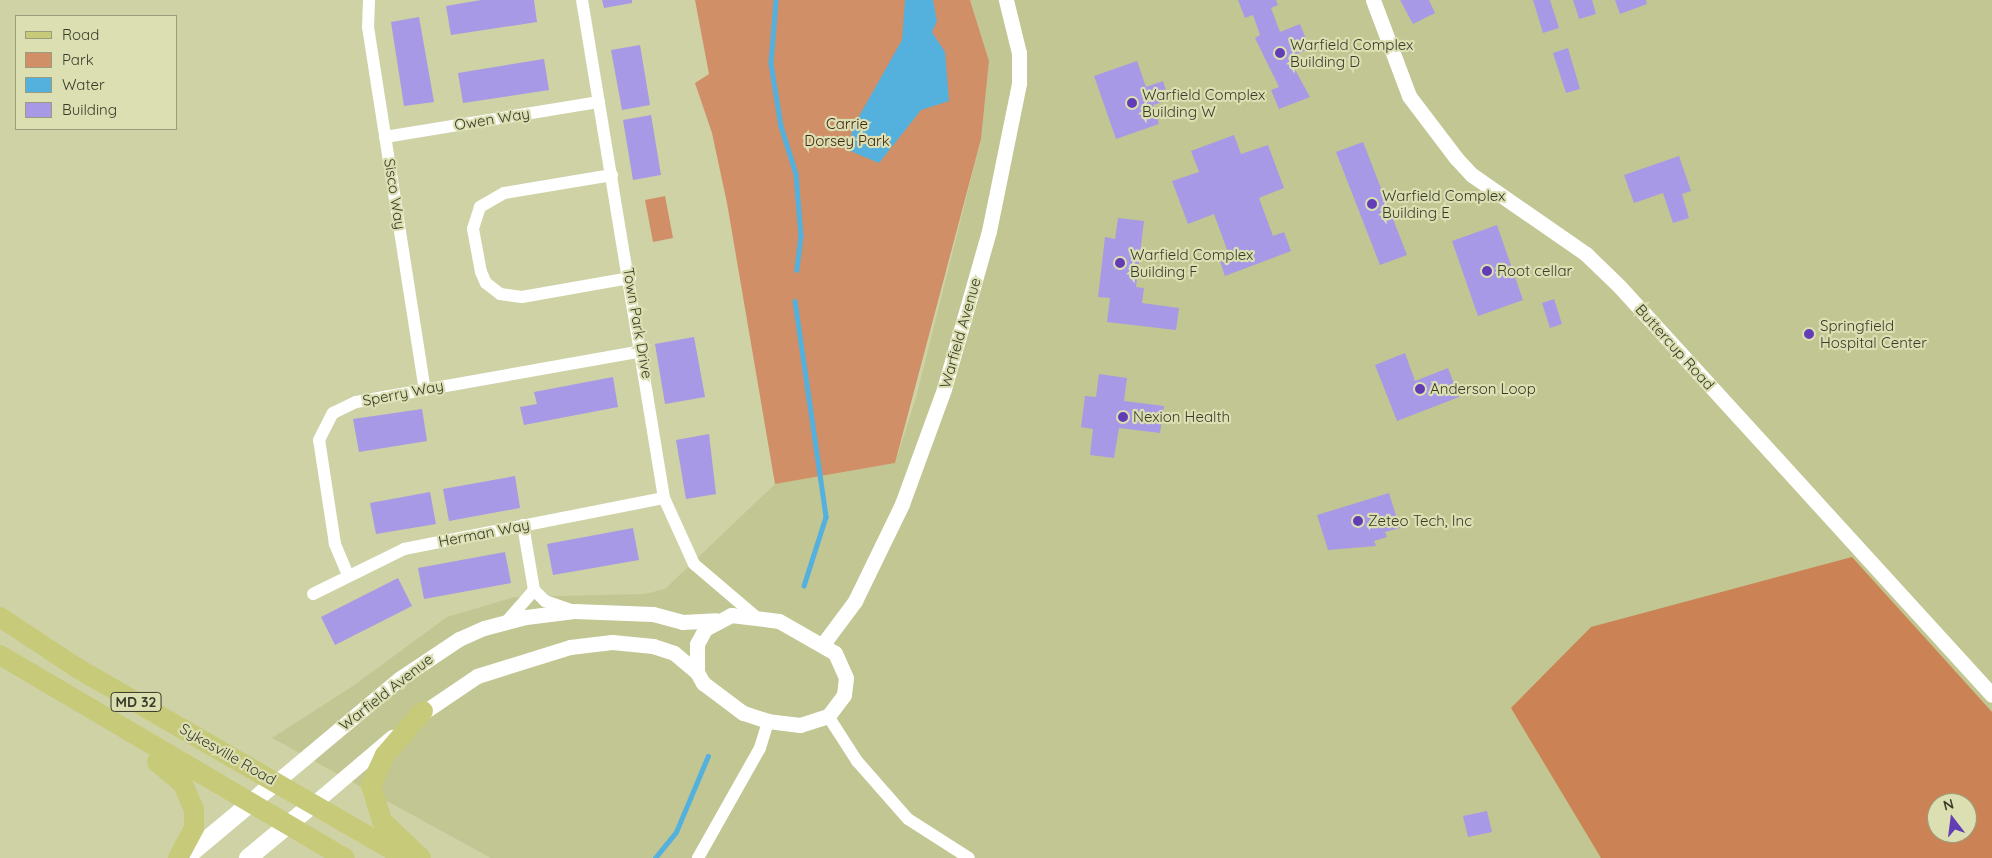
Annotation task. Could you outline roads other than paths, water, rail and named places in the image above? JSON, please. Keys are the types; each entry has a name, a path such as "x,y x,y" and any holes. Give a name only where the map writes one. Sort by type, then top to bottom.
{"main road":[{"name":"Sykesville Road","path":"0,618 77,668 406,858"},
{"name":"MD 32","path":"0,655 62,694 345,858"},
{"path":"62,694 183,784 194,810 194,828 178,858"},
{"path":"421,858 382,821 371,785 385,755 423,711"},
{"path":"185,858 276,782"},
{"path":"248,858 313,804"}],"street":[{"name":"Sisco Way","path":"369,0 368,26 425,389"},
{"name":"Town Park Drive","path":"582,0 643,351 664,498 694,564 754,615"},
{"name":"Warfield Avenue","path":"823,644 855,601 902,504 944,389 989,231 1018,83 1020,53 1006,0"},
{"name":"Buttercup Road","path":"1373,0 1409,96 1456,158 1472,175 1586,254 1620,287 1992,695"},
{"name":"Owen Way","path":"385,137 599,102"},
{"path":"612,175 504,193 480,207 473,229 481,272 486,283 500,294 522,297 630,278"},
{"name":"Sperry Way","path":"348,575 335,544 319,440 323,429 343,406 425,389 643,351"},
{"name":"Herman Way","path":"314,594 348,575 404,549 664,498"},
{"path":"523,525 534,590 545,601 574,611"},
{"path":"508,620 534,590"},
{"name":"Warfield Avenue","path":"276,782 431,656 459,639 508,620 574,611 653,614 682,622 716,620"},
{"path":"313,804 423,711 490,670 570,647 612,642 653,646 674,653 697,672 719,698 768,721 800,725 828,716 844,695 846,678 834,653 823,644 779,621 754,615 716,620 697,644 697,672"},
{"path":"828,716 857,761 908,819 969,858"},
{"path":"698,858 760,748 768,721"}],"water":[{"path":"905,0 933,0 937,21 932,32 945,52 949,101 921,110 879,163 848,150 853,127 902,40"}],"waterway":[{"path":"776,0 771,63 781,126 796,174 801,236 797,270"},
{"path":"795,301 826,517 804,586"},
{"path":"655,858 676,832 708,756"}],"place":[{"name":"Warfield Complex Building D","path":"1280,53"},
{"name":"Warfield Complex Building W","path":"1132,103"},
{"name":"Warfield Complex Building E","path":"1372,204"},
{"name":"Warfield Complex Building F","path":"1120,263"},
{"name":"Root cellar","path":"1487,271"},
{"name":"Springfield Hospital Center","path":"1809,334"},
{"name":"Anderson Loop","path":"1420,389"},
{"name":"Nexion Health","path":"1123,417"},
{"name":"Zeteo Tech, Inc","path":"1358,521"}],"park label":[{"name":"Carrie Dorsey Park","path":"847,132"}]}
